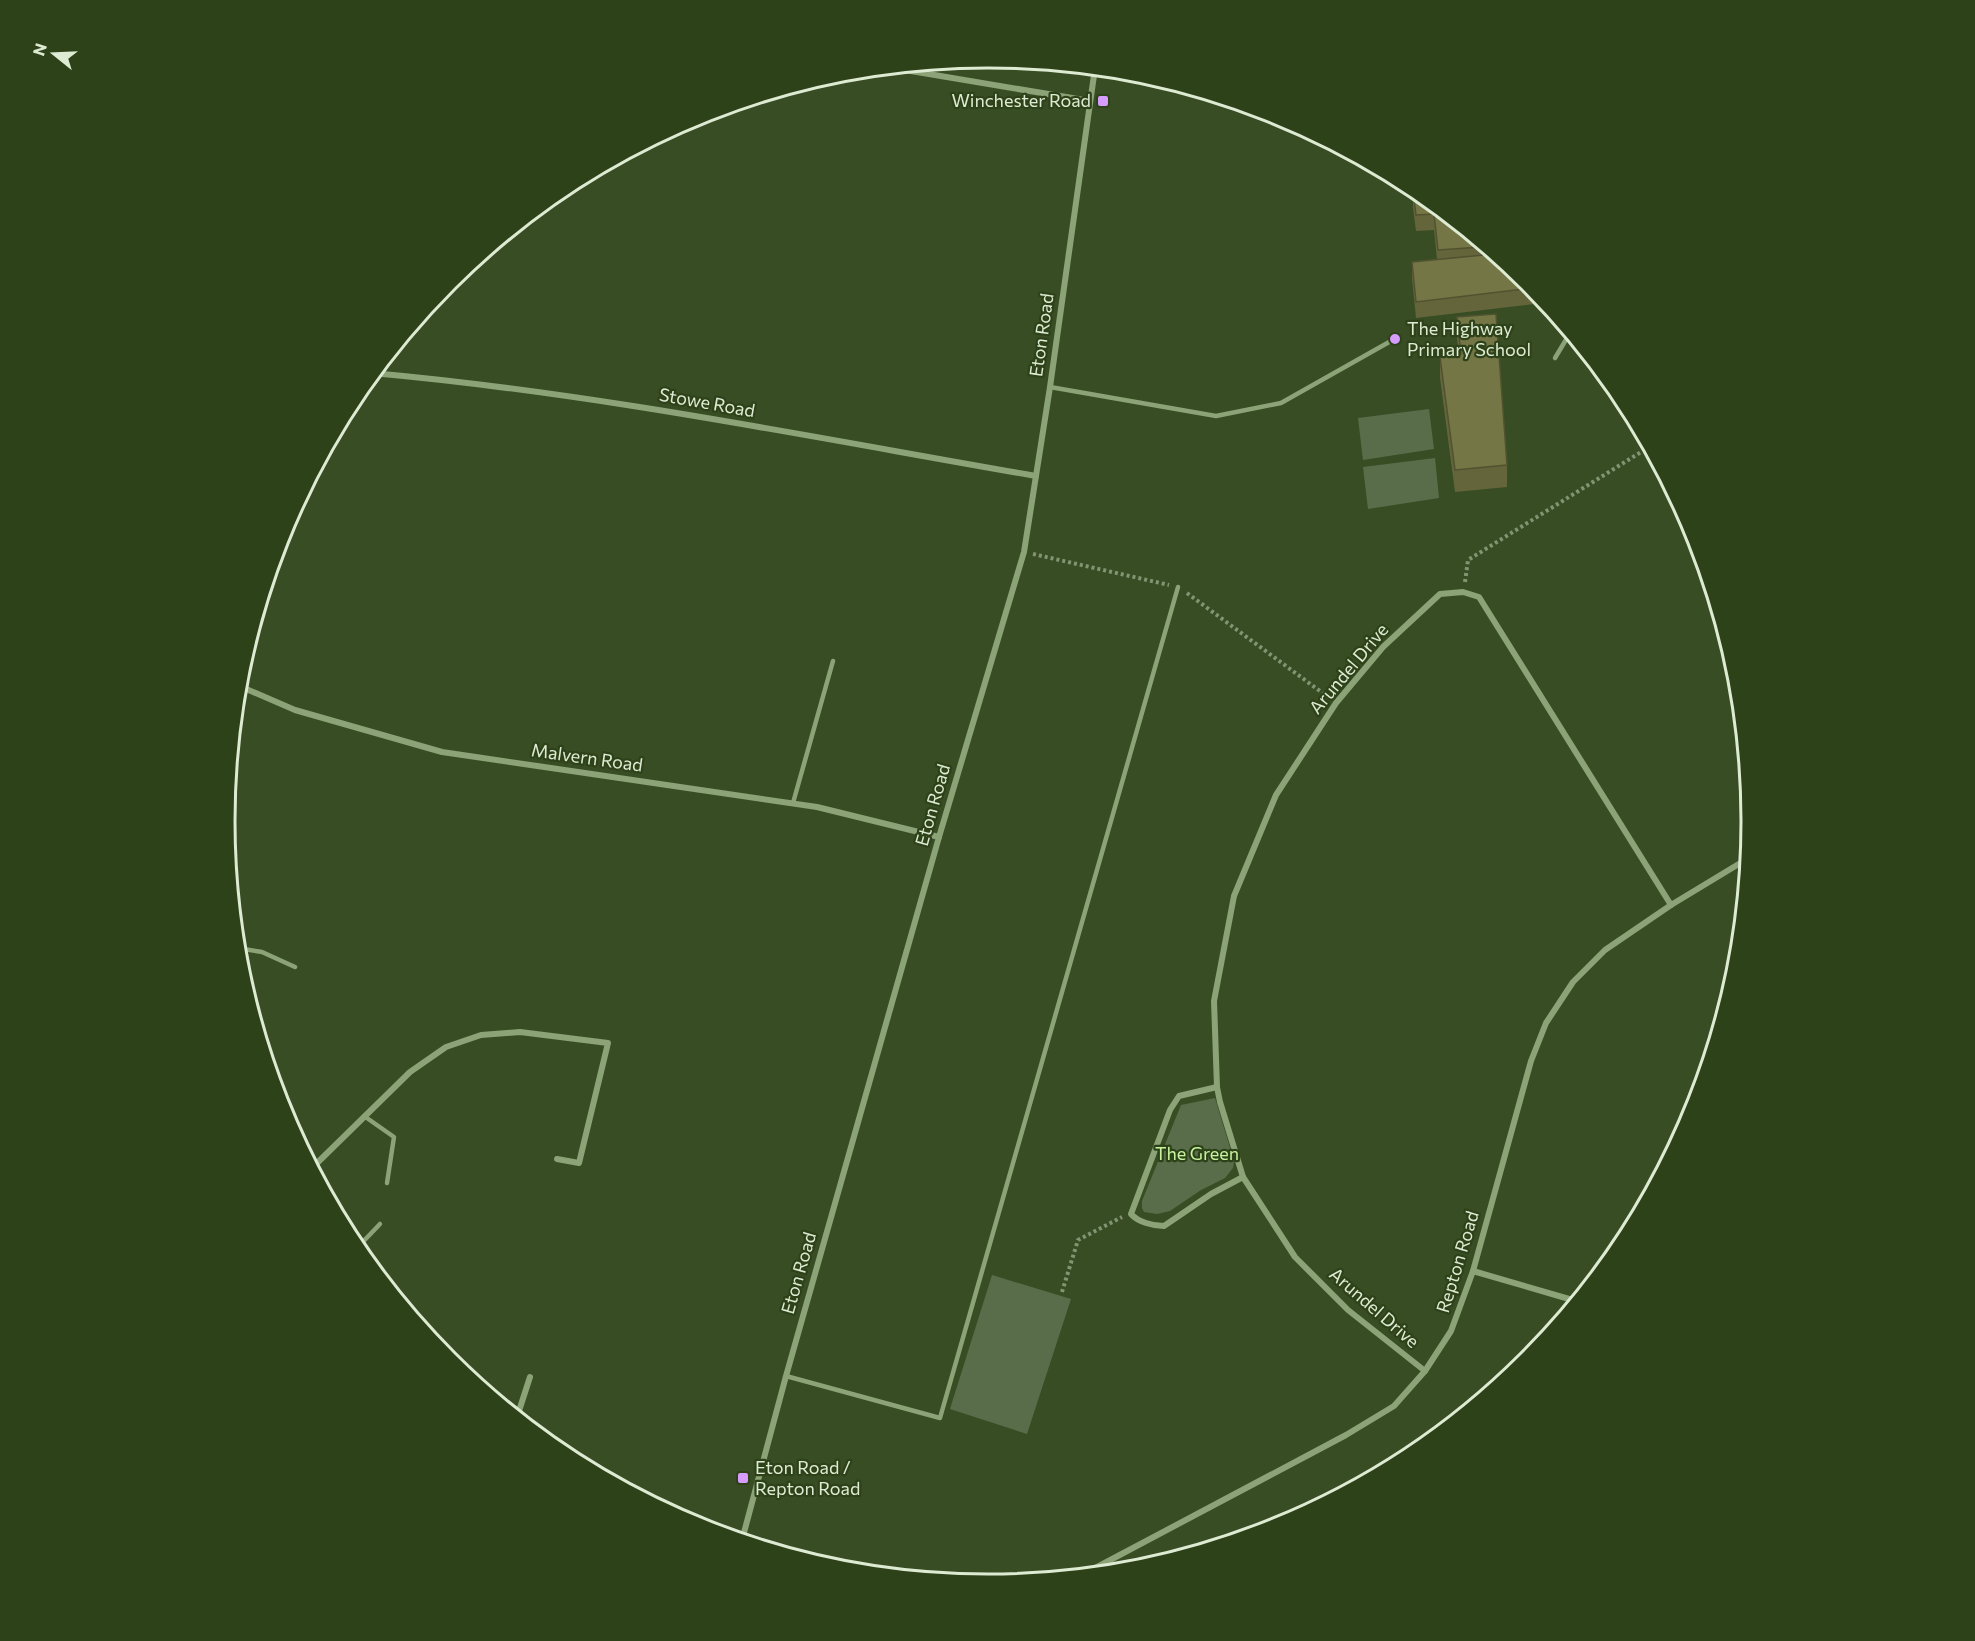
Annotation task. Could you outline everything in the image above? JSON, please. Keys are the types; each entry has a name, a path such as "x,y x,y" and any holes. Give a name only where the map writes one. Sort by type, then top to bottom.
{"street":[{"path":"914,71 1090,101"},
{"name":"Eton Road","path":"744,1534 786,1376 939,837 1024,552 1094,75"},
{"name":"Stowe Road","path":"381,374 433,378 654,409 1036,477"},
{"path":"1463,592 1479,597 1671,905"},
{"name":"Arundel Drive","path":"1425,1371 1348,1310 1295,1257 1243,1177 1217,1087 1214,1001 1234,896 1276,795 1336,703 1383,647 1440,594 1463,592"},
{"name":"Malvern Road","path":"246,689 295,710 442,752 794,803 939,837"},
{"name":"Repton Road","path":"1102,1564 1346,1435 1394,1406 1425,1371 1451,1331 1473,1271 1531,1061 1546,1023 1573,982 1605,950 1671,905 1739,864"},
{"path":"317,1163 410,1072 446,1047 481,1035 520,1032 608,1043 579,1163 557,1159"},
{"path":"1217,1087 1179,1096 1170,1110 1131,1214 1135,1219 1164,1226 1211,1194 1243,1177"},
{"path":"1473,1271 1569,1299"},
{"path":"519,1410 530,1377"}],"lane":[{"path":"1050,387 1216,416 1281,403 1398,337"},
{"path":"1555,358 1566,339"},
{"path":"786,1376 940,1418 1178,587"},
{"path":"794,803 833,661"},
{"path":"246,949 262,952 296,967"},
{"path":"364,1116 394,1137 387,1183"},
{"path":"363,1242 380,1224"}],"path":[{"path":"1463,592 1468,560 1643,450"},
{"path":"1024,552 1178,587 1336,703"},
{"path":"1062,1292 1078,1240 1131,1214"}],"green space":[{"path":"1429,409 1434,449 1363,460 1358,418"},
{"path":"1435,458 1439,498 1368,509 1363,467"},
{"name":"The Green","path":"1215,1098 1234,1161 1233,1168 1225,1178 1201,1190 1170,1211 1157,1214 1144,1212 1142,1201 1181,1105"},
{"path":"992,1275 1071,1299 1027,1434 950,1409"}],"building":[{"path":"1414,200 1434,214 1416,215"},
{"path":"1434,214 1476,247 1438,250"},
{"path":"1485,255 1521,289 1416,302 1412,262"},
{"path":"1496,314 1507,465 1455,470 1440,357 1461,354 1457,317"}],"place":[{"name":"Winchester Road","path":"1103,101"},
{"name":"The Highway Primary School","path":"1395,339"},
{"name":"Eton Road / Repton Road","path":"743,1478"}]}
